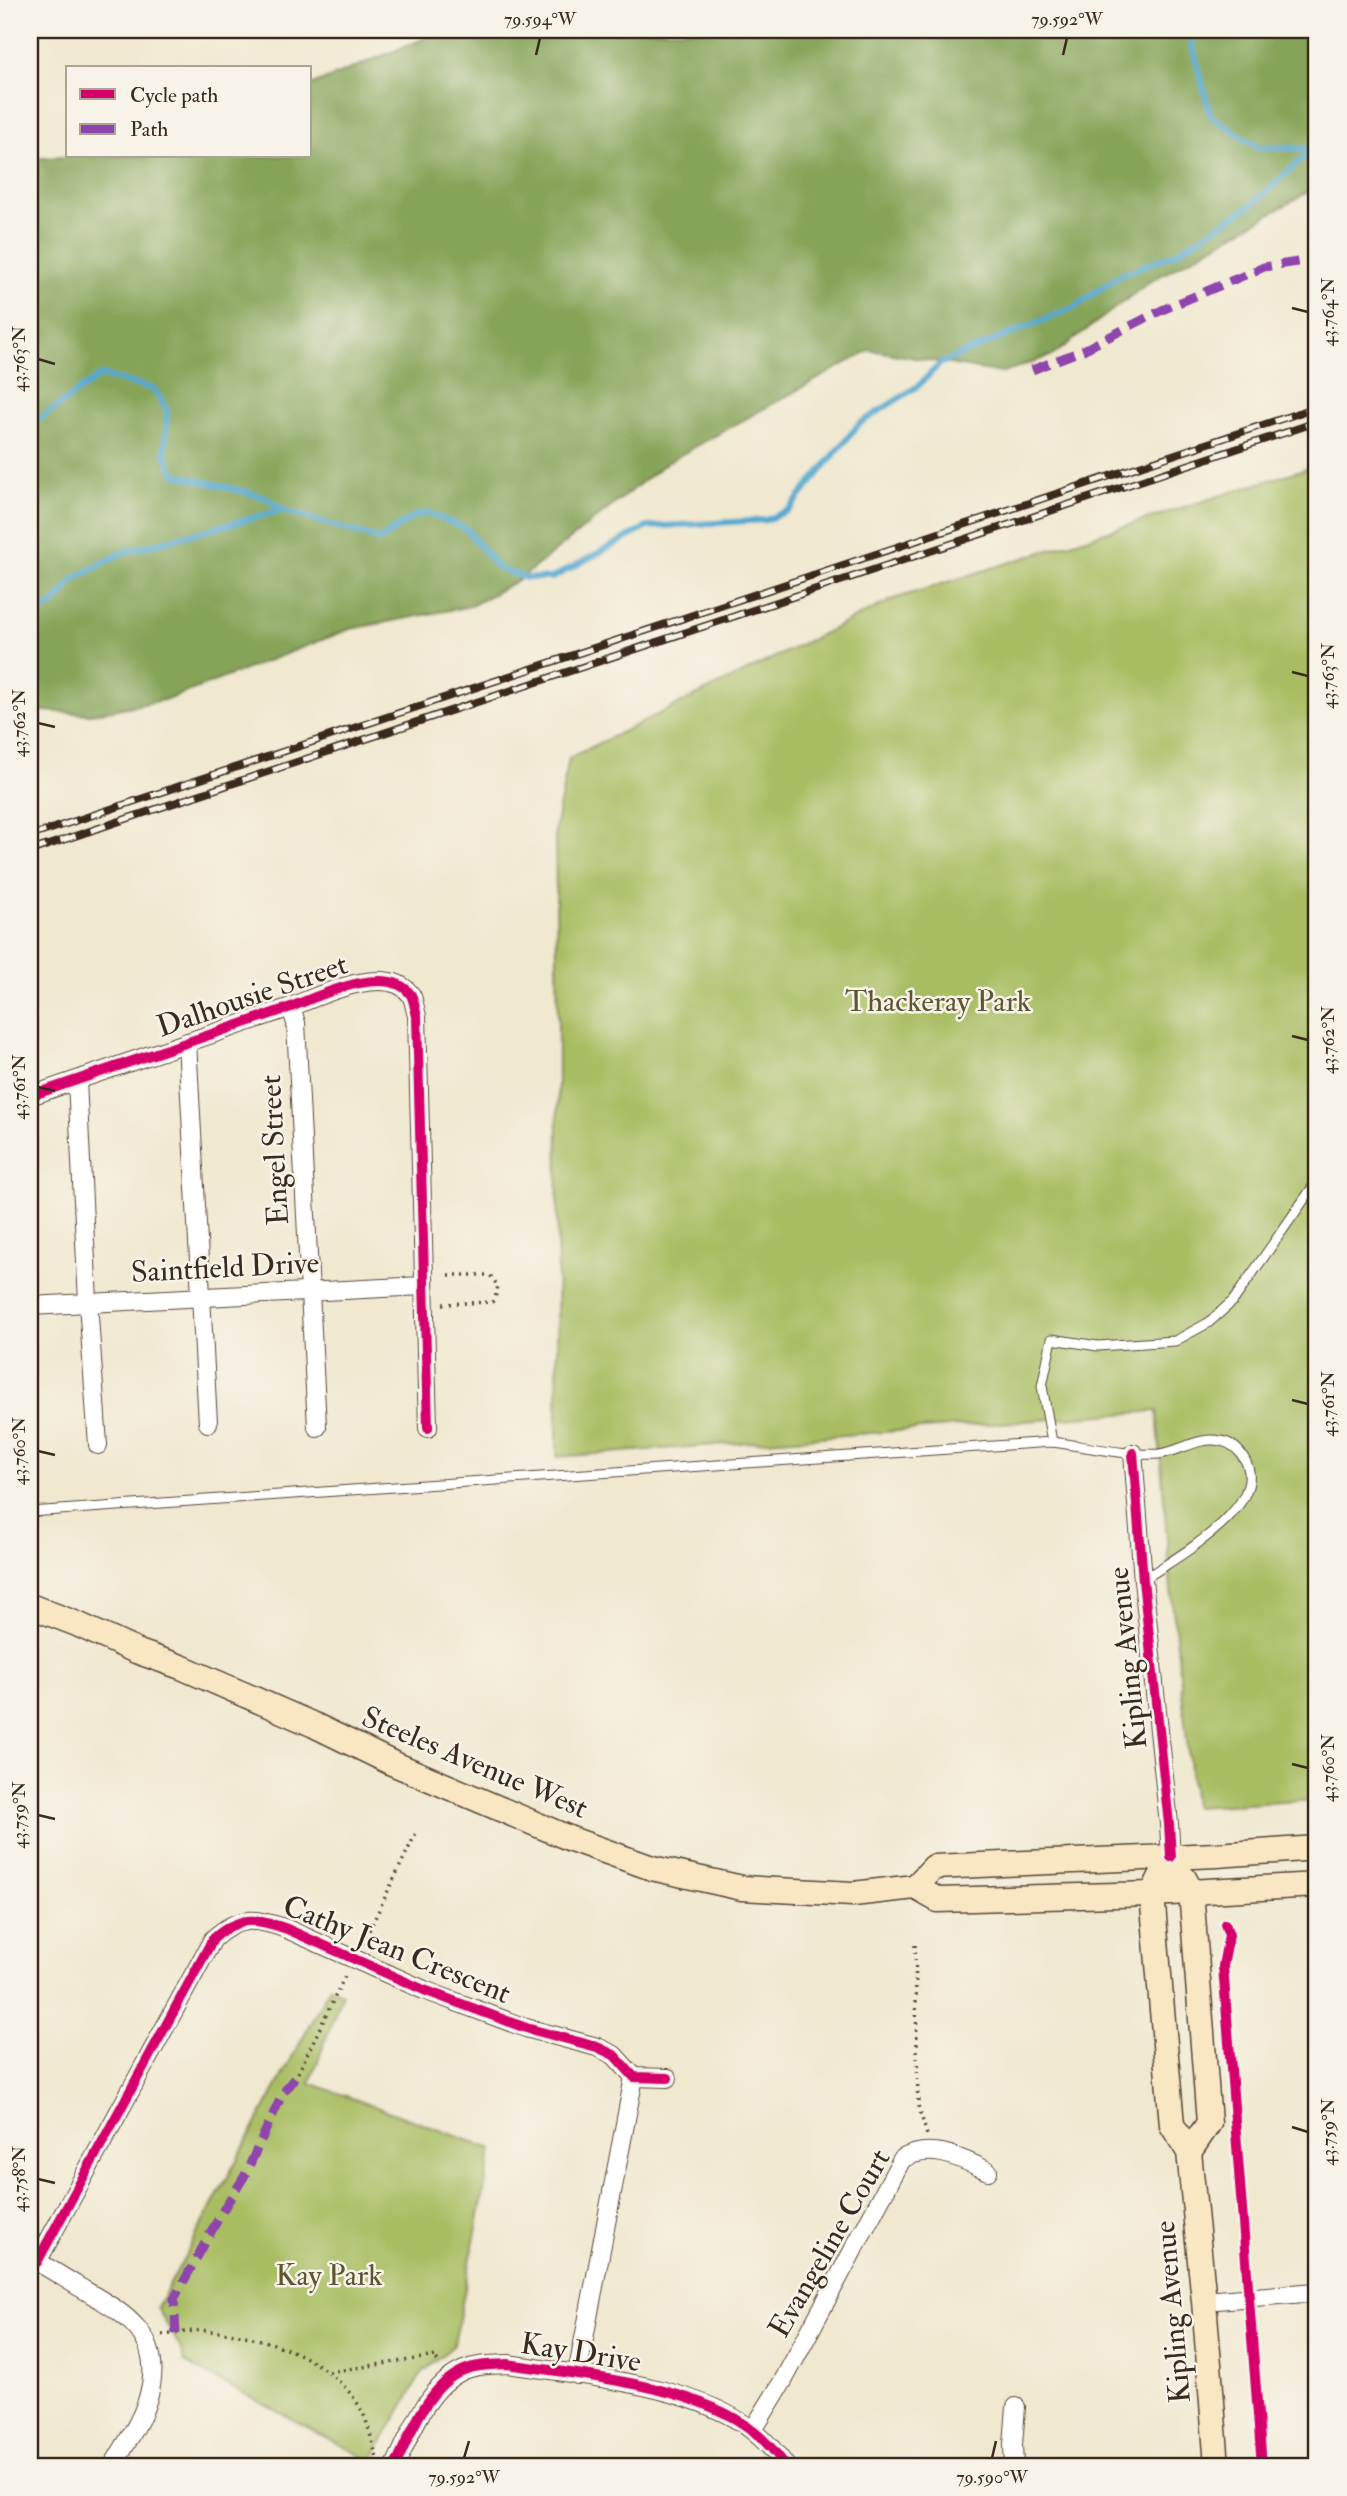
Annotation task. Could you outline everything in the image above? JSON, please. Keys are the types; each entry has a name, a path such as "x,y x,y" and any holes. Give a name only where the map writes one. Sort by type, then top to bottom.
{"main road":[{"name":"Steeles Avenue West","path":"30,1606 181,1667 314,1725 392,1763 571,1839 652,1868 743,1888 853,1894 915,1887 938,1900 1152,1894 1317,1885"},
{"path":"915,1887 934,1867 1317,1848"},
{"path":"1152,1894 1171,1857"},
{"name":"Kipling Avenue","path":"1171,1857 1192,1891 1209,2123 1189,2152"},
{"name":"Kipling Avenue","path":"1152,1894 1172,2125 1189,2152 1217,2466"}],"street":[{"name":"Dalhousie Street","path":"30,1096 291,1007 330,991 376,979 396,983 411,994 417,1016 423,1286"},
{"name":"Engel Street","path":"291,1007 296,1023 317,1427"},
{"path":"187,1041 208,1423"},
{"path":"77,1081 98,1445"},
{"path":"423,1286 428,1428"},
{"name":"Saintfield Drive","path":"30,1306 423,1286"},
{"name":"Kipling Avenue","path":"1133,1453 1171,1857"},
{"name":"Cathy Jean Crescent","path":"33,2260 213,1939 225,1928 243,1920 267,1922 287,1929 424,1990 526,2028 597,2047 614,2055 634,2077"},
{"path":"577,2375 634,2077 668,2078"},
{"name":"Evangeline Court","path":"753,2430 783,2381 902,2159 914,2152 931,2150 961,2158 988,2171"},
{"path":"33,2260 124,2314 142,2335 149,2350 152,2370 150,2393 144,2410 113,2466"},
{"path":"1204,2301 1317,2292"},
{"name":"Kay Drive","path":"395,2466 430,2400 443,2385 463,2370 508,2364 662,2390 693,2400 724,2413 753,2430 786,2466"},
{"path":"1014,2466 1016,2407"}],"lane":[{"path":"1052,1442 1042,1386 1052,1339 1098,1346 1175,1342 1208,1323 1233,1301 1317,1181"},
{"name":"Kipling Avenue","path":"1133,1453 1161,1454 1196,1441 1222,1441 1240,1451 1250,1469 1248,1489 1228,1520 1143,1580"},
{"path":"30,1512 1052,1442 1133,1453"},
{"path":"1314,2338 1317,2375"}],"path":[{"path":"441,1275 490,1275 498,1286 492,1302 443,1304"},
{"path":"915,1945 918,2105 931,2150"},
{"path":"142,2335 207,2330 255,2337 329,2372 362,2412 380,2466"},
{"path":"329,2372 436,2356 443,2385"}],"green space":[{"path":"444,30 1317,30 1317,187 1148,283 1053,355 1001,373 870,350 666,463 520,579 471,606 350,629 169,699 91,714 30,710 30,159 66,157 312,158 312,85"},
{"name":"Thackeray Park","path":"1317,465 1317,1800 1194,1807 1171,1589 1157,1411 557,1457 558,1020 555,829 569,758 894,599"},
{"name":"Kay Park","path":"330,1987 342,1994 310,2083 492,2149 454,2345 422,2373 371,2461 184,2362 180,2347 157,2308"}],"waterway":[{"path":"1180,30 1190,37 1211,116 1258,147 1314,149"},
{"path":"30,619 55,603 74,579 124,552 283,510 380,540 414,516 429,513 466,529 498,568 525,578 552,578 647,527 766,520 789,510 859,424 918,386 941,363 1075,307 1120,275 1174,254 1253,204 1317,145"},
{"path":"30,426 101,375 154,389 167,410 165,454 175,474 265,497 283,510"}],"railway":[{"path":"30,836 1317,407"},
{"path":"30,851 1317,422"}],"marked path":[{"path":"1032,370 1083,350 1162,310 1264,267 1317,259"},
{"path":"176,2334 174,2299 244,2177 283,2093 298,2073"}],"cycle path":[{"path":"30,1096 353,984 387,981 401,986 411,995 417,1016 428,1428"},
{"path":"1133,1453 1171,1857"},
{"path":"37,2262 213,1939 240,1922 257,1921 287,1929 424,1990 526,2028 597,2047 614,2055 634,2077 668,2078"},
{"path":"1225,1924 1229,1935 1223,1966 1262,2466"},
{"path":"395,2466 414,2425 430,2399 451,2377 469,2368 508,2364 636,2384 701,2403 729,2415 753,2431 786,2466"}]}
